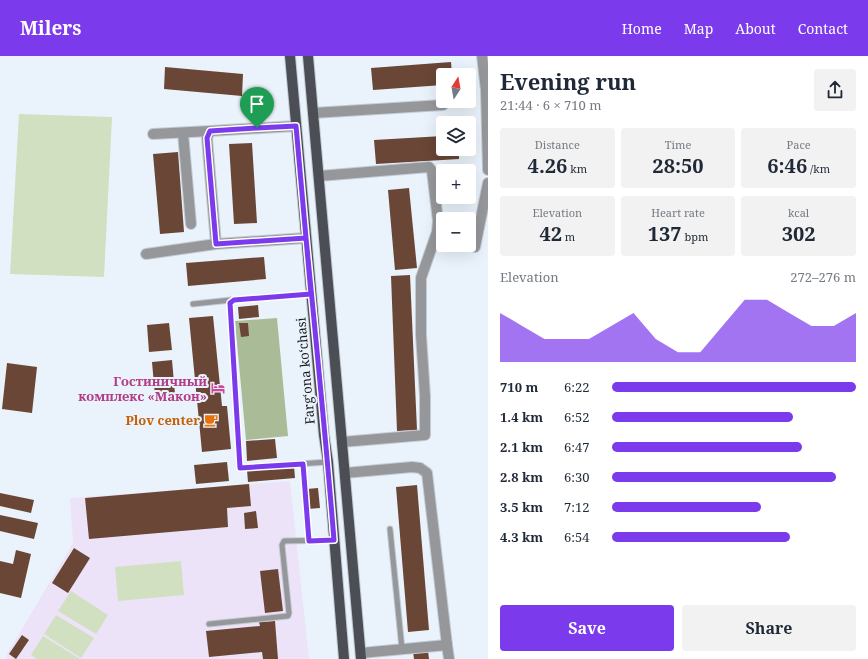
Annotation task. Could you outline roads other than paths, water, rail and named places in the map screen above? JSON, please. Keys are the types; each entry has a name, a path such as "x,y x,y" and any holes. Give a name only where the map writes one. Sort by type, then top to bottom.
{"main road":[{"name":"Fargʻona koʻchasi","path":"290,56 324,435 328,462 344,659"},
{"path":"308,56 361,656"},
{"path":"337,585 355,583"}],"street":[{"path":"482,56 486,90 488,170"},
{"path":"313,113 436,104"},
{"path":"153,134 296,126"},
{"path":"210,131 207,138 216,244"},
{"path":"183,133 191,224"},
{"path":"319,176 429,167 432,171 438,222 437,232 421,278 421,335 425,396 425,435 342,442"},
{"path":"476,242 488,183"},
{"path":"146,254 216,244 306,238"},
{"path":"345,473 412,467 420,468 427,474 449,659"},
{"path":"361,656 402,649 447,645"}],"lane":[{"path":"193,304 311,294"},
{"path":"232,300 230,305 240,468 328,462"},
{"path":"303,464 309,541"},
{"path":"390,529 402,649"},
{"path":"209,624 288,616 289,613 282,545 284,541 334,540"}],"place":[{"name":"Гостиничный комплекс «Макон»","path":"218,388"},
{"name":"Plov center","path":"211,420"}]}
